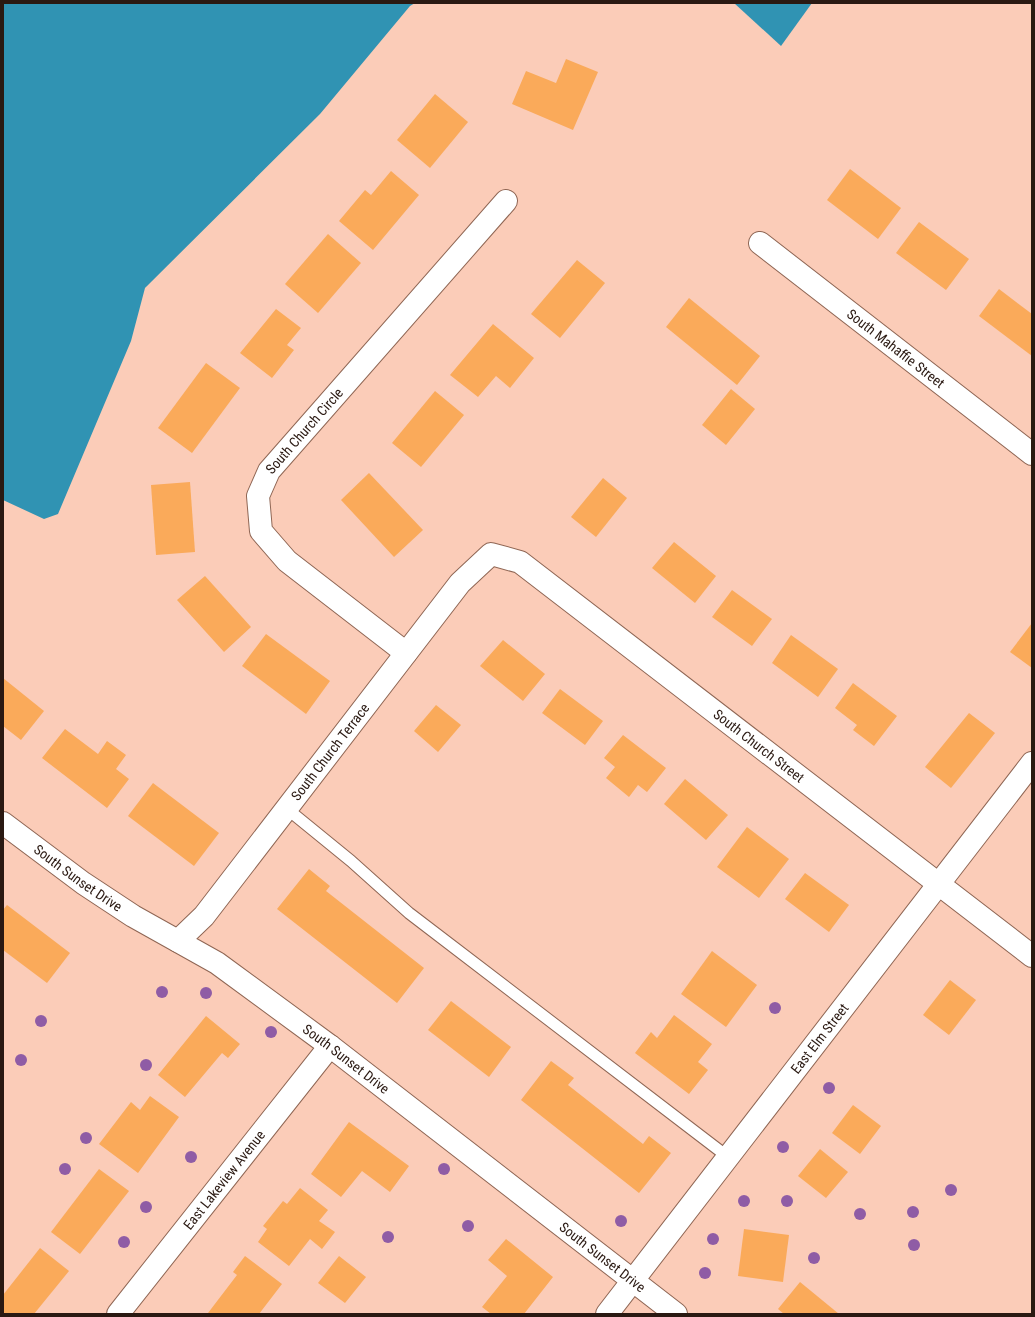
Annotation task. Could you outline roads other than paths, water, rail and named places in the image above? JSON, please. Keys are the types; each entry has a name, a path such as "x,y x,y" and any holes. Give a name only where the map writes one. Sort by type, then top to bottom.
{"street":[{"name":"South Church Circle","path":"406,653 287,561 261,531 258,496 269,471 506,201"},
{"name":"South Mahaffie Street","path":"760,243 1032,454"},
{"name":"South Church Street","path":"481,563 491,554 520,562 1032,956"},
{"name":"South Church Terrace","path":"178,941 204,916 460,583 481,563"},
{"name":"East Elm Street","path":"608,1314 1032,763"},
{"name":"South Sunset Drive","path":"3,823 83,883 133,916 217,963 330,1046 676,1314"},
{"name":"East Lakeview Avenue","path":"118,1314 330,1046"}],"lane":[{"path":"286,808 351,861 409,913 728,1157"}],"water":[{"path":"3,3 415,3 410,6 320,114 145,288 131,341 58,514 44,519 3,500"},
{"path":"734,3 812,3 781,46"}]}
